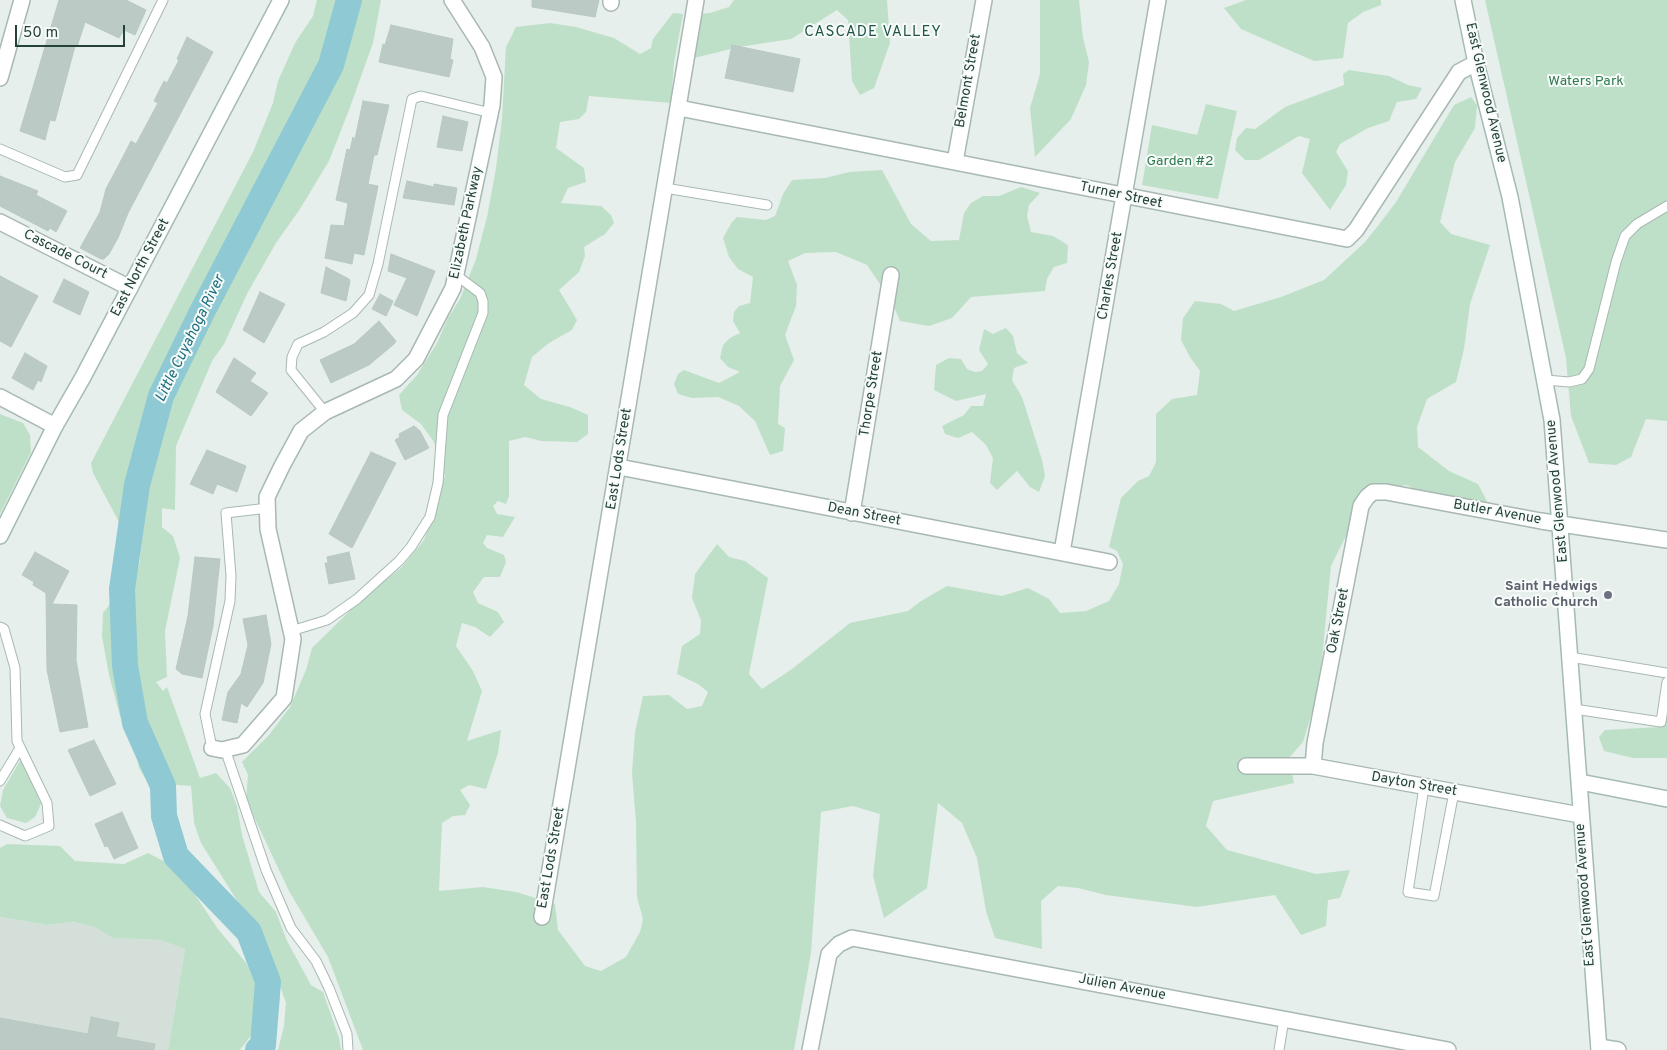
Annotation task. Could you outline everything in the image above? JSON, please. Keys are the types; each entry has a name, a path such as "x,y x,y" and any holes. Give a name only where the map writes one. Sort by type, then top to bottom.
{"street":[{"path":"0,78 22,0"},
{"name":"East North Street","path":"0,536 55,426 130,288 281,0"},
{"name":"Elizabeth Parkway","path":"219,748 244,745 284,698 291,667 294,640 268,528 267,498 301,431 325,412 396,379 416,359 453,288 491,113 494,77 482,47 452,0"},
{"name":"East Lods Street","path":"542,918 696,0"},
{"name":"Belmont Street","path":"955,162 984,0"},
{"name":"Charles Street","path":"1062,552 1158,0"},
{"name":"East Glenwood Avenue","path":"1463,0 1476,63 1510,198 1546,380 1552,420 1580,782 1580,815 1599,1048"},
{"name":"Turner Street","path":"679,108 955,162 1124,198 1350,239 1459,72 1476,63"},
{"name":"Cascade Court","path":"0,222 130,288"},
{"name":"Thorpe Street","path":"852,513 891,275"},
{"path":"0,397 55,426"},
{"name":"Dean Street","path":"619,467 1109,562"},
{"name":"Oak Street","path":"1313,766 1315,743 1361,506 1373,492 1386,492"},
{"name":"Butler Avenue","path":"1386,492 1561,524 1667,540"},
{"name":"Dayton Street","path":"1246,766 1313,766 1580,815"},
{"path":"1580,782 1667,799"},
{"name":"Julien Avenue","path":"810,1050 829,954 839,944 852,938 1448,1050"},
{"path":"1599,1048 1618,1050"}],"lane":[{"path":"0,149 65,178 77,175 163,0"},
{"path":"325,412 291,370 292,357 298,344 324,332 353,313 369,295 378,264 412,99 421,96 491,113"},
{"path":"665,188 767,205"},
{"path":"1546,380 1569,382 1582,379 1589,369 1616,262 1626,236 1637,224 1667,206"},
{"path":"292,631 327,620 357,599 412,547 430,517 438,483 443,415 483,313 483,301 480,293 456,275"},
{"path":"268,508 226,513 231,576 230,601 205,714 266,870 291,928 316,961 329,988 347,1034 348,1050"},
{"path":"0,627 4,629 15,668 17,741 47,803 49,826 25,836 0,825"},
{"path":"1570,657 1667,673"},
{"path":"1574,709 1661,722 1667,682"},
{"path":"0,781 20,748"},
{"path":"1424,787 1408,892 1434,896 1454,792"},
{"path":"1279,1050 1284,1019"}],"shaded area":[{"path":"0,917 47,925 72,922 94,927 113,938 160,940 185,949 168,1050 0,1050"}],"green space":[{"path":"317,0 343,0 333,43 323,69 286,138 276,151 243,227 148,406 149,419 135,458 121,526 93,473 91,463 253,152 273,103 278,81 295,43 313,16"},
{"path":"359,0 381,0 373,43 349,110 329,161 300,209 276,243 248,292 224,344 212,361 176,446 175,510 162,508 162,527 173,536 180,558 165,631 167,677 156,682 163,691 167,687 200,778 216,773 230,788 237,806 242,835 259,892 276,912 287,941 311,985 323,992 339,1038 341,1050 278,1050 284,1026 286,1003 278,980 263,952 256,931 201,843 194,823 191,786 148,783 139,768 134,743 120,716 109,675 102,636 103,613 139,566 153,445 161,420 172,403 173,391 207,319 236,274 304,136 325,85 348,40"},
{"path":"734,0 887,0 890,43 874,88 860,95 852,81 848,20 837,10 791,39 739,47 686,60 694,14 710,13 729,7"},
{"path":"1040,0 1079,0 1083,38 1089,62 1086,85 1071,119 1035,157 1030,108 1040,74"},
{"path":"1246,0 1381,0 1381,5 1363,12 1348,23 1343,58 1314,61 1241,29 1224,8"},
{"name":"Waters Park","path":"1485,0 1667,0 1667,421 1646,419 1631,457 1616,465 1589,463 1571,416 1566,358"},
{"path":"673,13 683,14 674,63 671,103 589,96 586,112 579,119 560,122 556,148 584,168 586,182 568,188 561,203 601,206 611,215 614,223 605,234 584,247 585,256 579,272 559,290 577,320 572,330 549,343 532,357 524,385 541,399 570,407 588,415 588,434 577,442 541,441 525,437 509,441 509,496 506,504 498,501 493,506 497,514 515,517 503,537 487,535 483,543 487,548 504,555 506,562 500,577 484,577 473,592 478,603 498,612 504,622 490,637 475,627 462,623 456,646 473,671 482,691 467,741 501,730 498,753 486,789 469,785 460,790 470,805 465,815 453,816 442,823 439,891 483,887 516,892 555,904 558,930 585,966 601,971 626,957 640,932 643,919 637,897 636,822 632,773 635,732 643,696 669,695 687,709 702,706 708,692 698,684 677,674 682,646 700,634 701,620 692,598 695,574 717,544 729,557 745,561 768,578 749,674 762,689 792,669 850,623 908,611 947,586 1002,596 1028,588 1049,599 1060,613 1086,611 1109,601 1119,584 1123,564 1117,551 1109,547 1121,498 1138,481 1149,476 1156,462 1156,414 1172,399 1197,395 1200,371 1181,340 1183,318 1195,301 1221,304 1234,311 1281,297 1324,280 1365,242 1396,202 1454,105 1471,97 1477,105 1475,128 1455,162 1440,222 1451,234 1490,245 1470,304 1464,349 1456,382 1427,399 1417,427 1418,447 1449,471 1478,484 1490,507 1430,496 1406,485 1377,491 1361,506 1331,566 1319,689 1303,742 1289,758 1294,783 1213,801 1206,826 1227,850 1316,874 1350,870 1340,898 1328,900 1326,926 1301,935 1275,895 1197,907 1106,895 1078,888 1058,886 1041,901 1042,949 995,938 986,911 977,858 962,823 938,803 927,888 884,918 873,876 880,814 853,806 821,812 811,953 794,1050 363,1050 328,957 289,891 246,800 248,775 242,762 269,735 290,707 306,670 312,648 365,596 401,568 424,540 445,476 434,442 421,424 402,410 399,395 417,375 437,343 448,318 460,299 476,259 487,217 496,168 502,119 506,47 516,27 550,23 576,27 614,38 640,54 651,48 653,39"},
{"path":"1349,70 1389,76 1408,85 1422,88 1416,99 1397,102 1389,121 1368,128 1340,144 1336,152 1348,171 1346,185 1330,210 1302,173 1310,139 1299,136 1259,160 1245,160 1235,150 1237,138 1246,128 1255,129 1285,107 1344,85 1343,74"},
{"name":"Garden #2","path":"1206,104 1237,111 1218,199 1142,185 1152,125 1197,135"},
{"path":"882,170 911,224 931,241 959,240 964,213 971,203 983,196 999,196 1021,187 1040,193 1029,205 1027,216 1031,232 1053,236 1068,245 1067,263 1054,267 1047,279 1045,291 971,297 952,318 929,326 900,321 892,302 867,265 836,252 805,253 788,261 797,285 796,306 785,335 794,360 780,386 778,424 785,428 783,451 770,455 755,421 739,406 718,397 692,398 678,394 674,384 678,374 684,370 719,383 740,372 728,367 720,358 723,345 730,338 740,333 733,321 734,312 739,306 750,303 753,277 738,269 729,257 723,238 737,217 766,220 775,216 783,194 792,180 825,178 849,172"},
{"path":"1006,328 1013,336 1017,353 1028,363 1014,368 1012,380 1022,397 1042,460 1045,476 1039,492 1030,487 1017,471 997,490 990,483 993,458 986,445 972,432 958,438 945,434 942,426 964,415 971,406 983,406 986,394 956,401 934,390 936,365 949,358 961,359 967,369 975,372 982,371 988,364 979,350 984,329 993,334"},
{"path":"0,414 23,423 30,435 31,452 0,514"},
{"path":"1667,718 1667,758 1633,758 1604,751 1599,737 1605,730 1660,727"},
{"path":"21,759 41,804 35,817 26,823 7,818 0,806 3,790"},
{"path":"7,844 60,846 75,861 124,864 148,853 177,868 218,929 247,964 259,994 259,1025 240,1050 168,1050 185,949 160,940 113,938 94,927 73,922 47,925 0,917 0,848"}],"building":[{"path":"59,0 126,0 146,10 135,35 124,30 119,38 85,22 77,47 75,46 55,121 50,120 45,140 20,131"},
{"path":"532,0 599,0 595,17 532,7"},
{"path":"391,25 453,39 450,59 453,60 449,77 379,62 383,44 385,45"},
{"path":"187,37 213,52 128,213 118,238 109,254 104,259 101,259 80,248 100,212 106,189 131,141 136,144 158,103 154,101 164,81 167,83 179,60 177,59"},
{"path":"732,45 800,59 793,92 725,78"},
{"path":"363,101 389,105 377,155 374,155 368,184 378,186 364,255 354,253 352,264 325,258 331,225 344,226 348,203 336,200 347,149 350,150 353,137 355,139"},
{"path":"443,116 468,122 462,151 437,147"},
{"path":"0,176 38,191 36,195 67,211 56,232 50,228 48,231 0,206"},
{"path":"407,181 434,187 434,184 457,188 454,205 403,198"},
{"path":"391,254 435,271 417,316 394,305 407,278 388,271"},
{"path":"326,267 349,279 346,301 321,293"},
{"path":"0,276 38,296 11,347 0,341"},
{"path":"64,279 89,292 80,315 53,302"},
{"path":"260,292 285,304 264,343 243,330"},
{"path":"380,294 393,301 386,316 372,309"},
{"path":"379,321 396,341 394,344 369,365 331,383 320,360 354,344"},
{"path":"25,353 47,366 41,382 38,380 33,390 12,378"},
{"path":"234,358 256,373 250,381 268,393 251,416 216,392"},
{"path":"414,426 420,431 429,448 405,460 395,440 400,437 399,434"},
{"path":"207,450 246,466 237,492 217,484 213,494 190,484"},
{"path":"371,452 396,463 352,548 329,534"},
{"path":"35,552 69,571 52,604 77,605 76,660 88,727 60,732 47,670 46,593 33,585 34,582 22,575"},
{"path":"349,552 355,579 329,584 325,563 328,563 327,557"},
{"path":"195,557 220,559 213,626 202,678 182,674 176,669 188,616"},
{"path":"266,615 271,644 263,683 247,707 241,703 237,723 222,720 228,692 241,674 248,645 243,619"},
{"path":"94,740 116,784 90,796 68,750"},
{"path":"122,812 138,848 114,859 108,846 105,847 95,824"},
{"path":"91,1017 119,1023 116,1037 155,1044 154,1050 0,1050 0,1018 88,1034"}],"waterway":[{"name":"Little Cuyahoga River","path":"258,1050 263,1045 268,982 249,932 176,856 164,816 163,786 135,723 125,666 122,589 137,485 161,396 202,312 331,65 349,0"}],"place":[{"name":"Saint Hedwigs Catholic Church","path":"1608,595"}],"district":[{"name":"CASCADE VALLEY","path":"873,33"}]}
